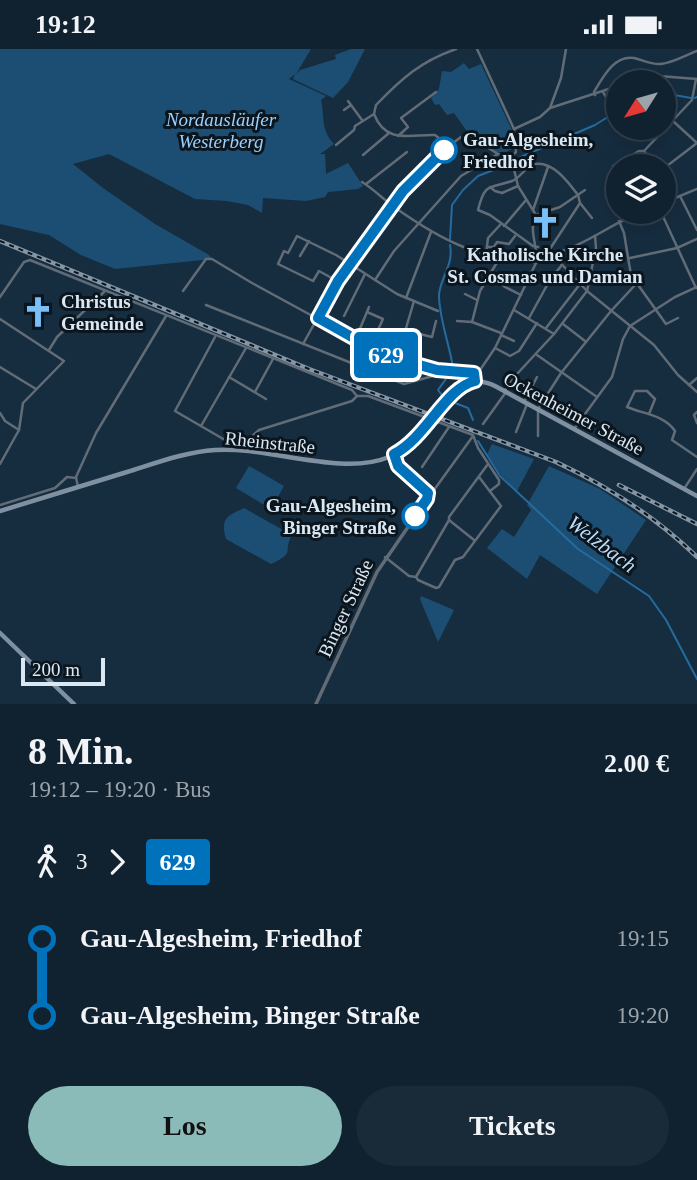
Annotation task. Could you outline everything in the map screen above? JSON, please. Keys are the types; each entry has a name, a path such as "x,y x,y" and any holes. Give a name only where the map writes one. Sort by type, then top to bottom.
{"main road":[{"name":"Ockenheimer Straße","path":"441,409 457,390 478,381 538,409 697,496"},
{"name":"Rheinstraße","path":"0,511 190,453 213,450 368,463 388,457 411,443 441,409"},
{"path":"0,633 74,704"}],"street":[{"path":"449,145 435,135 398,136 389,133 379,124 374,114 376,105 415,68 432,57 456,49"},
{"path":"477,49 514,128 516,149 511,157 516,180 536,215"},
{"path":"550,108 561,78 566,49"},
{"path":"595,95 603,76 621,59 631,58 663,64 697,51"},
{"path":"676,77 697,79 692,100 676,118"},
{"path":"514,128 540,117 550,108 606,91"},
{"path":"398,136 408,127 401,118 436,92"},
{"path":"603,92 606,97"},
{"path":"692,100 697,99"},
{"path":"344,110 349,103 362,120"},
{"path":"336,145 362,120 374,114"},
{"path":"676,124 697,143 676,159"},
{"path":"363,155 389,133"},
{"path":"303,344 338,281 403,191 449,145 461,138 471,137 498,155 511,157"},
{"path":"634,154 644,151 655,140"},
{"path":"407,152 364,183 431,232 453,244 499,259 536,263 545,256 580,203"},
{"path":"375,280 417,223 461,176 498,155"},
{"path":"538,247 478,210 482,193 490,186 516,180 532,165 554,167 578,195 580,203 592,218"},
{"path":"533,211 548,167"},
{"path":"490,186 502,194 518,186"},
{"path":"676,197 697,189"},
{"path":"536,215 560,207 586,190"},
{"path":"680,196 697,230"},
{"path":"486,254 488,238 526,200"},
{"path":"478,381 478,373 495,348 536,263 538,247 532,232 536,215"},
{"path":"545,256 575,246 614,224"},
{"path":"620,224 631,275 636,284 657,308 666,324 678,318"},
{"path":"574,429 612,377 623,339 630,326 657,308 696,288 666,224"},
{"path":"406,297 431,232"},
{"path":"488,247 494,247 497,242 509,244 515,235"},
{"path":"338,281 319,271 313,281 278,264 284,251 288,253 297,236 406,297 438,311"},
{"path":"483,424 517,373 563,324 587,291 596,248 595,236"},
{"path":"628,258 677,248 697,239"},
{"path":"300,256 309,241"},
{"path":"552,254 587,291 654,345 678,375 697,392"},
{"path":"183,291 206,259 212,258 250,282 397,359 442,371 478,373"},
{"path":"472,322 477,300 499,259"},
{"path":"0,297 24,262 30,260 352,390 357,396"},
{"path":"529,318 551,278 562,265"},
{"path":"490,273 505,287 522,295"},
{"path":"344,316 365,274"},
{"path":"546,328 581,283"},
{"path":"538,436 538,409 561,373 636,284"},
{"path":"48,351 57,337 104,292"},
{"path":"464,294 477,300"},
{"path":"397,359 414,301"},
{"path":"206,305 404,384 438,375 442,371"},
{"path":"355,339 369,307"},
{"path":"513,310 554,334"},
{"path":"367,312 383,319 370,347"},
{"path":"78,487 76,478 96,433 166,316"},
{"path":"0,319 64,360 23,403 19,430 0,464"},
{"path":"404,330 432,337 436,321"},
{"path":"457,321 472,322 514,341"},
{"path":"495,348 510,356 519,351 537,323"},
{"path":"563,324 586,342"},
{"path":"216,336 174,411 225,440 240,436 250,438"},
{"path":"201,426 246,348"},
{"path":"536,355 597,397"},
{"path":"255,393 272,359"},
{"path":"0,366 37,389"},
{"path":"472,371 478,381"},
{"path":"229,377 267,399"},
{"path":"516,432 537,377"},
{"path":"612,377 618,380"},
{"path":"689,385 697,378"},
{"path":"649,414 655,402 654,397 645,390 635,391 626,406 673,426 675,431 672,439 697,457"},
{"path":"247,451 250,438 259,430 352,401 357,396 368,396 473,436 499,480 499,484 490,491"},
{"path":"0,412 5,421 19,430"},
{"path":"697,412 694,416 697,423"},
{"path":"422,467 449,427"},
{"name":"Binger Straße","path":"316,704 385,558 427,499 428,493 434,490 473,436"},
{"path":"394,454 398,466"},
{"path":"388,457 428,493"},
{"path":"416,577 449,517 488,464"},
{"path":"684,489 697,469"},
{"path":"385,558 409,576 439,587 455,560 463,557 500,506 479,476"},
{"path":"0,505 55,488 67,477 76,478"},
{"path":"449,520 474,540"}],"green space":[{"name":"Nordausläufer Westerberg","path":"0,49 311,49 296,74 300,70 336,59 335,55 351,49 365,49 348,82 333,98 293,79 295,74 289,79 326,96 321,100 324,123 334,144 320,154 325,154 326,174 348,163 363,186 358,189 328,192 325,197 306,201 263,198 262,213 248,205 195,199 109,154 73,164 155,224 212,259 115,269 81,255 49,235 0,224"},
{"path":"464,63 469,69 481,64 512,130 514,148 506,152 495,152 466,130 454,113 447,115 439,104 435,105 431,98 439,89 442,71 451,72"},
{"path":"492,444 534,459 517,491 501,475 487,454"},
{"path":"249,466 284,486 271,509 236,488"},
{"path":"549,466 600,489 646,520 597,594 540,555 527,579 487,548 502,529 514,537 531,510 527,505"},
{"path":"244,508 292,535 284,557 271,564 226,539 226,519"},
{"path":"421,596 454,610 438,642 420,599"}],"waterway":[{"name":"Welzbach","path":"676,95 691,98"},
{"name":"Welzbach","path":"516,159 606,118"},
{"name":"Welzbach","path":"450,239 452,205 463,190 478,176 509,164"},
{"name":"Welzbach","path":"450,245 449,265 442,283 439,303 452,362 451,369"},
{"name":"Welzbach","path":"444,398 438,390 448,376"},
{"name":"Welzbach","path":"455,403 468,408 473,420"},
{"name":"Welzbach","path":"478,441 500,476 578,549 649,596 666,620 697,679"}],"railway":[{"path":"0,241 309,369 556,462 631,503 665,528 697,557"},
{"path":"619,485 697,524"}],"bus line":[{"name":"629","path":"415,516 428,498 428,493 398,466 394,454 418,436 452,394 465,384 475,381 474,373 437,370 384,355 318,318 338,281 403,191 444,150"}],"place":[{"name":"Gau-Algesheim, Friedhof","path":"444,150"},
{"name":"Katholische Kirche St. Cosmas und Damian","path":"545,223"},
{"name":"Christus Gemeinde","path":"38,312"},
{"name":"Gau-Algesheim, Binger Straße","path":"415,516"}]}
